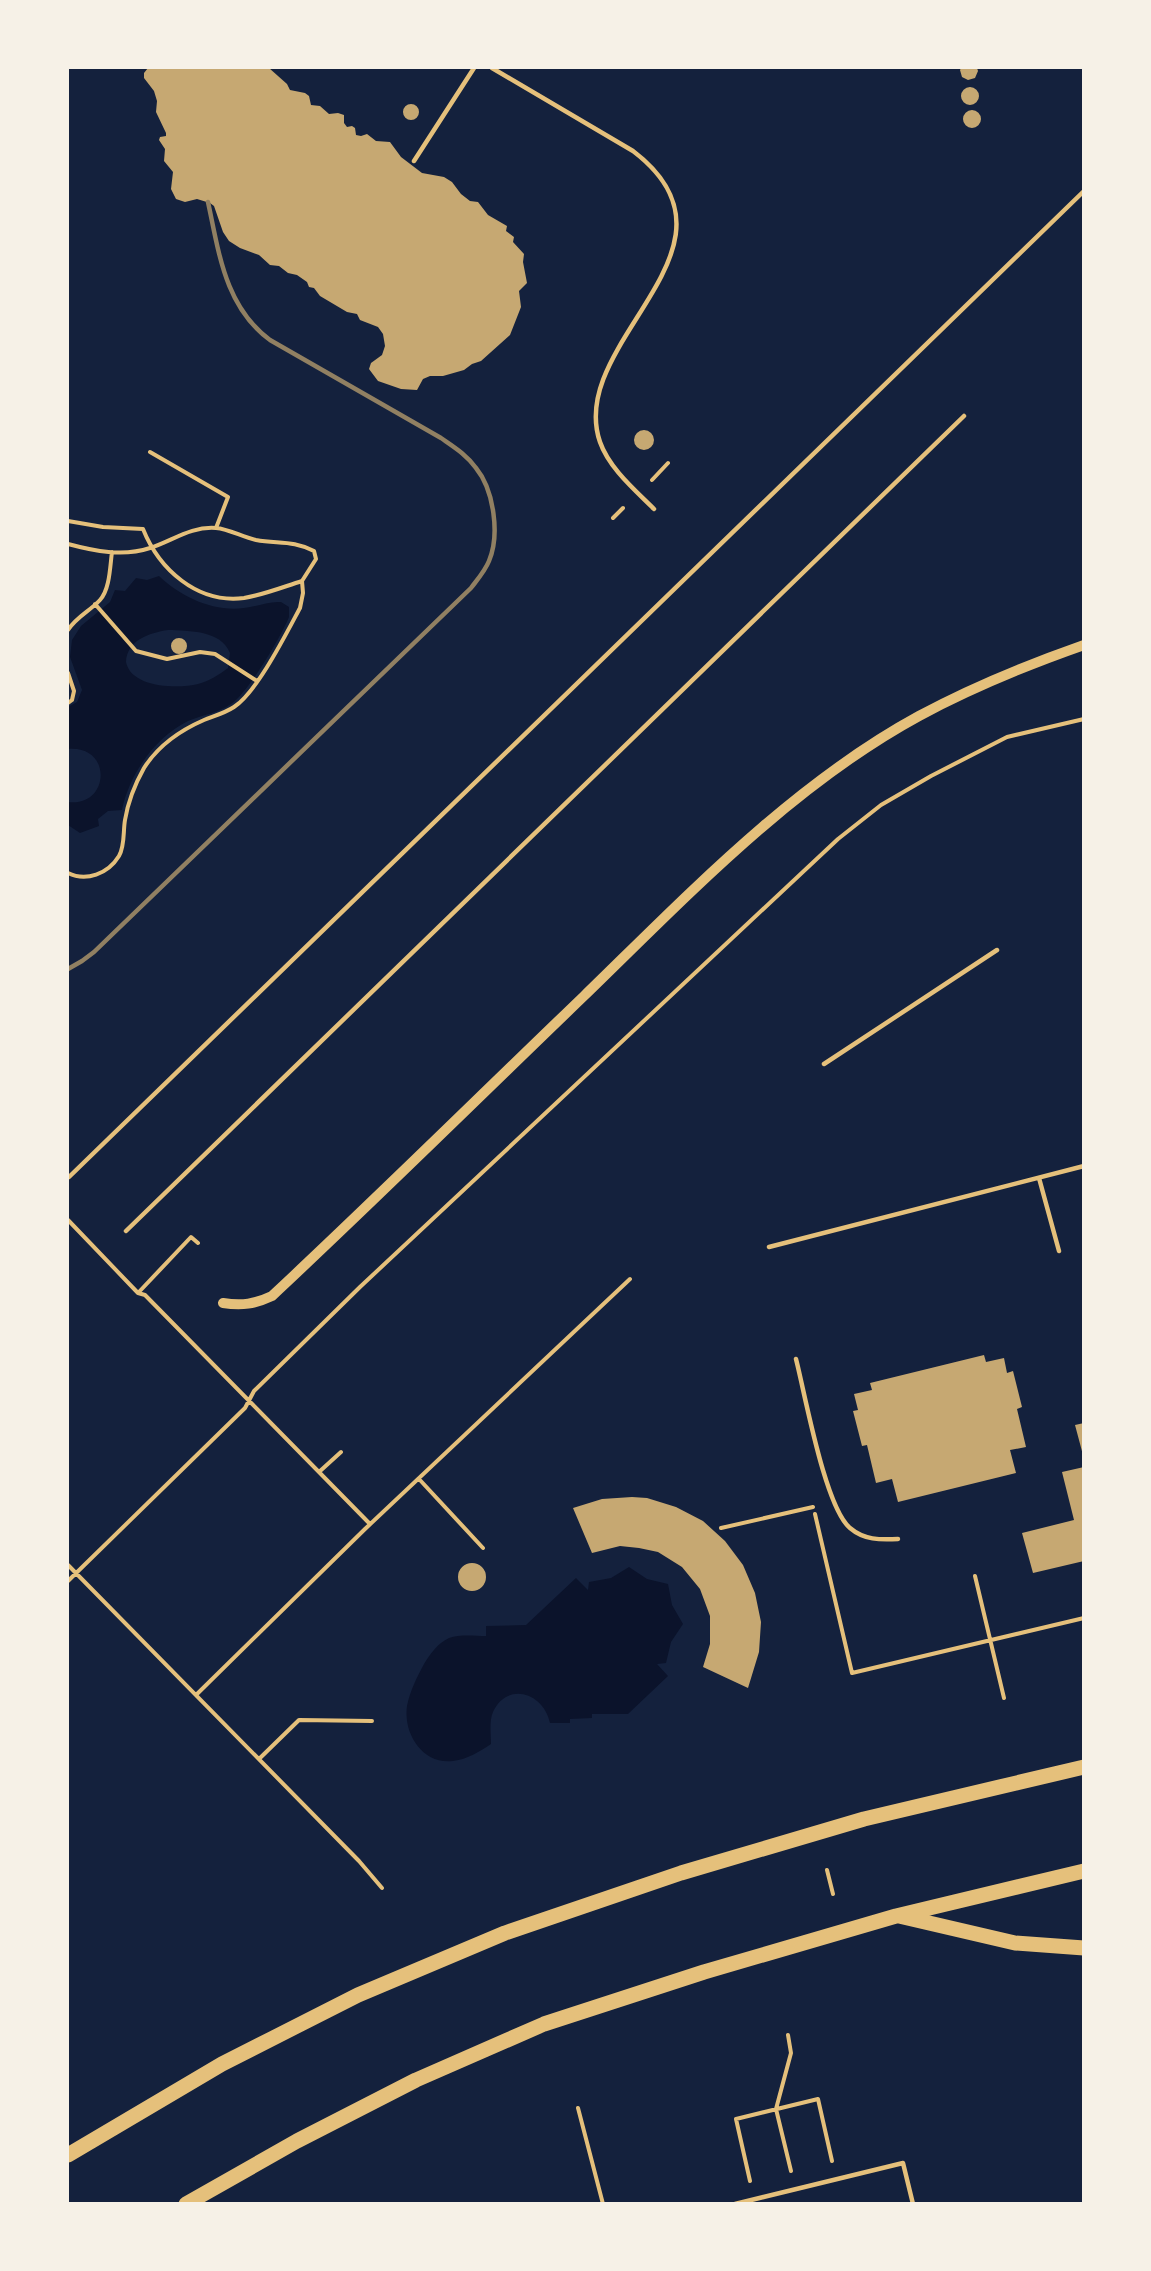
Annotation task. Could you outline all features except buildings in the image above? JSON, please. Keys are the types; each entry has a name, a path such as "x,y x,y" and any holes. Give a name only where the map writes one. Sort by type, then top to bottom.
{"main road":[{"path":"68,2155 222,2064 358,1995 505,1933 681,1873 864,1820 1083,1767"},
{"path":"186,2204 297,2141 416,2080 544,2024 704,1972 896,1916 1083,1871"},
{"path":"896,1916 1016,1943 1083,1948"}],"street":[{"path":"223,1303 239,1306 256,1303 272,1296 682,900 781,812 821,781 918,717 987,682 1083,645"}],"lane":[{"path":"414,162 474,68"},
{"path":"492,68 633,151 648,163 668,193 674,208 675,236 670,258 661,280 608,368 596,409 598,434 608,458 654,509"},
{"path":"69,1177 1083,191"},
{"path":"126,1231 964,416"},
{"path":"824,1064 997,950"},
{"path":"769,1247 1083,1166"},
{"path":"1039,1178 1059,1251"},
{"path":"796,1359 827,1488 840,1514 848,1527 864,1537 880,1540 898,1539"},
{"path":"735,2204 903,2163 913,2204"}],"path":[{"path":"150,452 228,497 216,528"},
{"path":"68,521 143,530 161,563 178,579 216,596 240,598 253,596 302,581"},
{"path":"68,544 112,552 127,552 151,548 184,533 216,528 256,540 292,542 314,551 316,559 302,581 303,593 300,608 244,699 235,707 190,726 166,744 146,766 137,781 129,803 122,846 113,863 92,877 82,878 68,873"},
{"path":"68,630 75,620 95,604 105,592 112,552"},
{"path":"95,604 136,651 167,659 200,652 215,654 256,680"},
{"path":"68,673 74,692 68,703"},
{"path":"68,1581 245,1408 254,1391 360,1287 838,839 881,805 1007,737 1083,719"},
{"path":"68,1221 138,1293 145,1295 370,1524"},
{"path":"138,1293 191,1237 198,1243"},
{"path":"195,1695 370,1524 630,1279"},
{"path":"319,1472 341,1452"},
{"path":"418,1479 483,1548"},
{"path":"721,1528 813,1506 852,1673 1083,1617"},
{"path":"68,1565 359,1861 382,1888"},
{"path":"975,1576 1004,1698"},
{"path":"259,1759 298,1720 372,1721"},
{"path":"827,1870 833,1894"},
{"path":"788,2035 791,2053 776,2109 795,2189"},
{"path":"754,2199 736,2119 776,2109 818,2099 836,2179"},
{"path":"579,2108 603,2204"}],"water":[{"path":"159,576 187,596 221,608 244,608 281,602 289,607 289,617 263,664 238,698 221,710 188,721 165,737 154,747 137,771 125,797 122,810 108,811 98,819 99,826 80,833 68,825 68,802 82,801 92,795 101,776 99,765 93,756 83,750 68,749 68,707 77,702 82,690 70,657 72,640 81,626 110,602 115,590 125,591 136,578 147,580","holes":["168,630 204,633 219,640 226,645 230,653 228,668 214,678 189,686 156,685 137,677 130,671 126,662 130,648 140,639"]},
{"path":"629,1567 647,1579 668,1584 672,1605 683,1624 671,1642 666,1663 657,1664 668,1676 628,1714 592,1714 592,1718 570,1719 570,1723 550,1723 541,1704 533,1698 516,1694 507,1696 499,1702 491,1719 491,1744 473,1755 453,1761 442,1761 424,1753 417,1746 408,1727 408,1700 424,1664 441,1643 458,1636 486,1636 486,1626 526,1625 576,1578 588,1590 589,1582 611,1578"}],"railway":[{"path":"68,969 94,952 471,588 489,561 492,550 494,526 491,500 482,477 464,455 441,438 270,340 255,327 243,312 226,278 208,202"}]}
